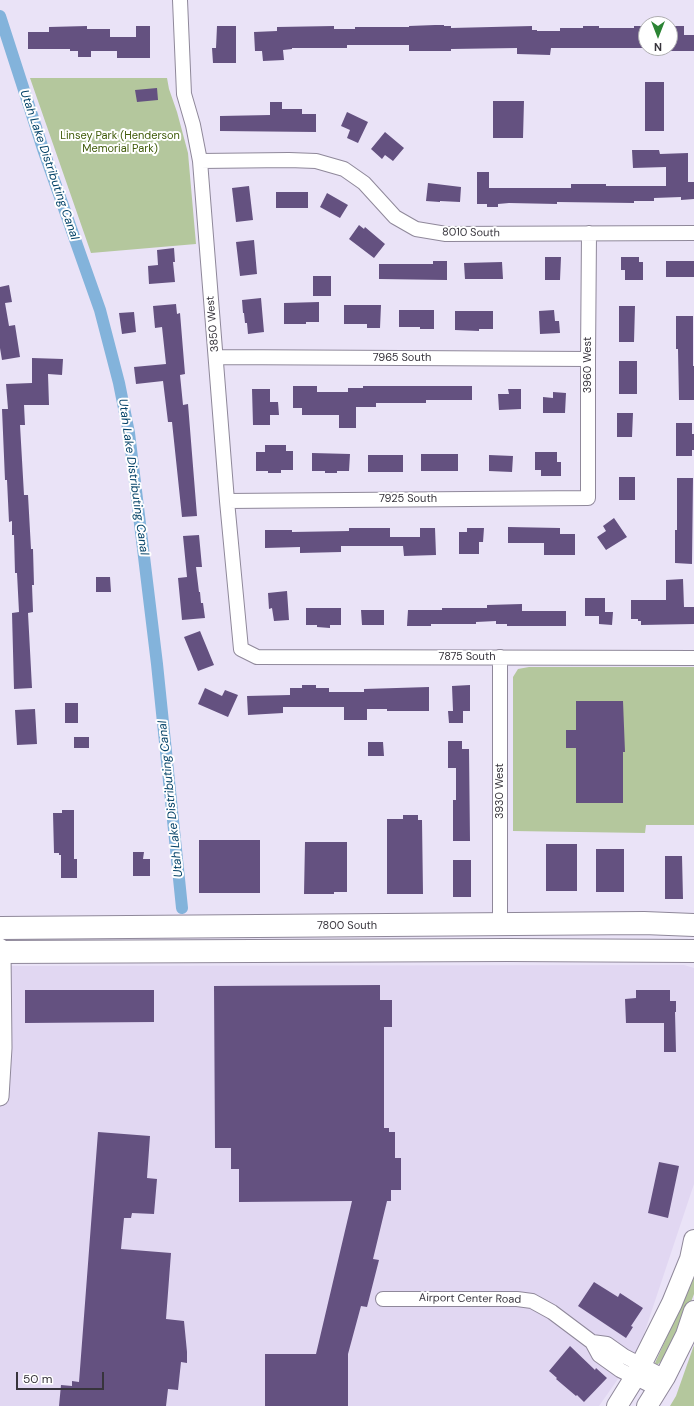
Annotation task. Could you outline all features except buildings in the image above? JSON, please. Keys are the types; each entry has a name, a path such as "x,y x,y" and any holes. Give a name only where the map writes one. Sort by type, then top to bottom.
{"main road":[{"name":"7800 South","path":"0,928 644,923 694,925"},
{"path":"188,951 195,943 214,936 267,937 276,934 279,927"},
{"path":"1,950 694,951"},
{"path":"617,1406 638,1371 672,1304 690,1259 694,1240"},
{"path":"647,1406 686,1335 694,1311"}],"street":[{"name":"3850 West","path":"180,0 184,94 193,125 200,161 227,501 241,650"},
{"name":"8010 South","path":"200,161 316,161 344,169 364,183 395,217 416,229 446,234 694,233"},
{"name":"3960 West","path":"588,498 589,233"},
{"name":"7965 South","path":"216,357 588,359"},
{"name":"7925 South","path":"227,501 588,498"},
{"name":"7875 South","path":"241,650 256,657 694,658"},
{"name":"3930 West","path":"500,657 500,925"},
{"path":"0,1097 2,1070 1,950"},
{"name":"Airport Center Road","path":"383,1299 532,1301 552,1312 592,1342 607,1344 624,1356 638,1371 661,1383"}],"shaded area":[{"path":"684,965 694,968 694,1184 639,1349 599,1406 0,1406 0,966"}],"green space":[{"name":"Linsey Park (Henderson Memorial Park)","path":"30,78 167,78 188,153 196,244 91,253"},
{"path":"529,667 694,667 694,825 646,825 645,833 513,831 513,677 518,669"},
{"path":"694,1263 694,1294 669,1354 656,1366 655,1363 670,1330"},
{"path":"694,1345 694,1406 670,1406 676,1396"}],"waterway":[{"name":"Utah Lake Distributing Canal","path":"0,16 43,149 100,310 119,383 129,433 157,664 182,908"}]}
